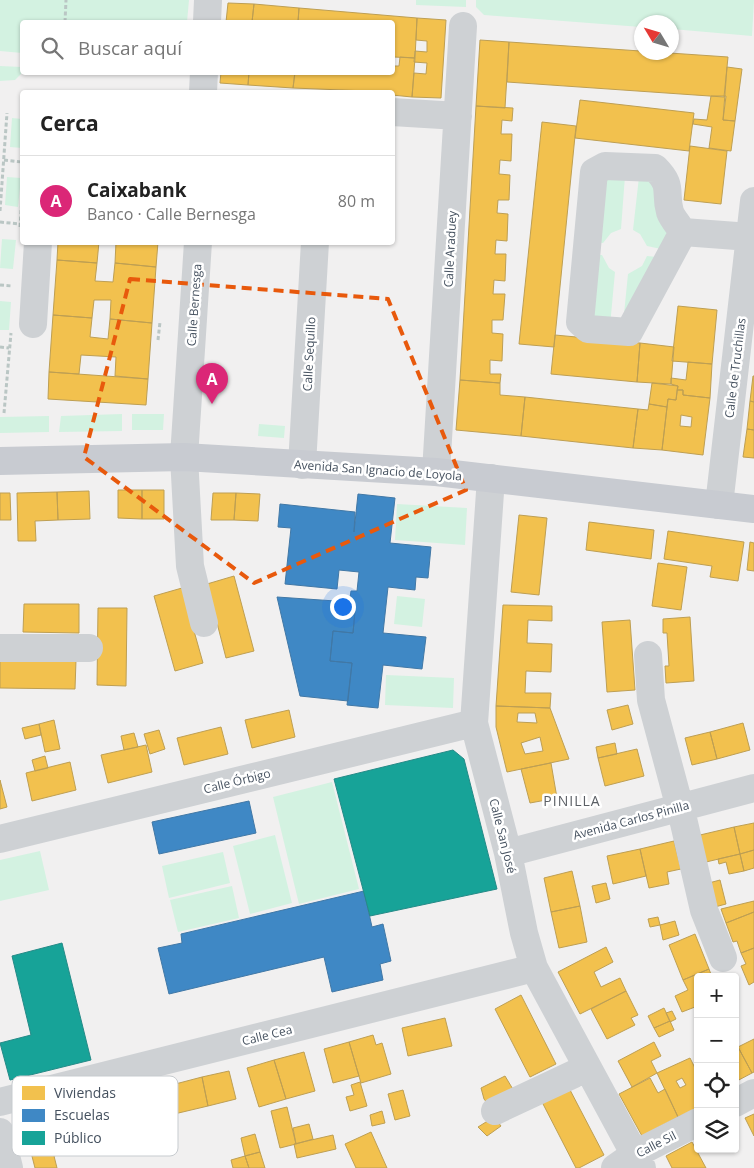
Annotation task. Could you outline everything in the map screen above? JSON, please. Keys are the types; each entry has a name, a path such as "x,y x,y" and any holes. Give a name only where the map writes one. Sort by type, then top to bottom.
{"main road":[{"name":"Avenida San Ignacio de Loyola","path":"0,461 184,457 436,472 754,509"}],"street":[{"path":"207,20 208,0"},
{"name":"Calle Araduey","path":"436,472 463,26"},
{"path":"203,90 204,75"},
{"path":"395,112 458,116"},
{"path":"605,166 655,168 664,176 669,190 670,212 683,232 629,332 588,330 580,322 594,172 605,166"},
{"name":"Calle de Truchillas","path":"718,505 749,295 750,237 754,201"},
{"path":"683,232 750,237"},
{"path":"30,245 33,324"},
{"name":"Calle Bernesga","path":"198,245 184,457 190,566 204,624"},
{"name":"Calle Sequillo","path":"302,465 315,245"},
{"name":"Calle San José","path":"491,478 474,723 508,853 524,933 534,968 586,1067 631,1163"},
{"path":"0,648 89,648"},
{"path":"648,655 652,700 704,910 723,958"},
{"name":"Calle Órbigo","path":"0,839 474,723"},
{"name":"Avenida Carlos Pinilla","path":"508,853 754,788"},
{"name":"Calle Cea","path":"104,1076 534,968"},
{"path":"495,1111 586,1067"},
{"path":"739,1101 754,1093"},
{"name":"Calle Sil","path":"631,1163 694,1124"},
{"path":"0,1132 7,1168"}],"path":[{"path":"65,20 66,0"},
{"path":"0,211 7,113"},
{"path":"4,160 20,162"},
{"path":"0,222 20,230"},
{"path":"0,285 15,286"},
{"path":"158,340 160,322"},
{"path":"0,347 9,348"}],"highlighted area":[{"path":"130,279 388,299 466,490 254,583 84,457"}],"green space":[{"path":"0,0 189,0 187,20 20,20 20,53 0,51"},
{"path":"416,0 466,0 466,7 416,5"},
{"path":"476,0 754,0 752,36 679,30 679,15 634,15 634,26 484,15 476,7"},
{"path":"0,66 20,67 20,75 15,80 0,81"},
{"path":"12,118 20,119 20,148 10,147"},
{"path":"601,175 625,176 621,229 611,233 603,243 594,242"},
{"path":"7,177 20,178 18,207 5,205"},
{"path":"639,177 656,179 669,229 661,249 647,246 640,234 633,230"},
{"path":"2,239 16,240 13,269 0,268"},
{"path":"593,255 602,255 609,268 615,272 610,326 593,325"},
{"path":"647,256 657,257 623,324 628,274 642,266"},
{"path":"0,301 11,302 9,330 0,330"},
{"path":"122,414 122,431 59,432 61,416"},
{"path":"132,414 164,414 163,430 132,430"},
{"path":"49,416 49,432 0,433 0,417"},
{"path":"259,424 285,426 284,438 258,436"},
{"path":"397,504 467,508 465,545 395,540"},
{"path":"397,596 425,599 422,627 394,624"},
{"path":"386,675 454,678 453,708 385,705"},
{"path":"332,782 359,889 299,904 273,797"},
{"path":"275,835 292,903 250,914 233,846"},
{"path":"40,851 49,890 0,901 0,860"},
{"path":"223,852 230,883 169,898 162,866"},
{"path":"232,886 239,918 178,932 170,900"}],"building: Viviendas":[{"path":"228,3 254,4 252,20 226,20"},
{"path":"254,4 299,8 298,20 252,20"},
{"path":"299,8 417,18 415,58 395,57 395,20 298,20"},
{"path":"417,18 446,20 441,98 412,97 414,73 426,74 427,63 414,62 415,51 427,52 427,41 416,40"},
{"path":"480,40 509,42 505,108 476,106"},
{"path":"509,42 634,51 634,60 679,60 679,54 728,57 724,97 507,82"},
{"path":"400,57 415,58 412,97 395,95 395,90 293,88 295,75 395,75 395,66 399,66"},
{"path":"727,67 742,69 735,121 723,120"},
{"path":"221,75 249,75 248,85 220,83"},
{"path":"249,75 295,75 293,88 248,85"},
{"path":"711,96 726,96 723,120 735,121 731,151 709,148 712,127 693,124 694,119 707,120"},
{"path":"580,100 694,113 689,151 575,138"},
{"path":"476,106 513,108 512,121 502,120 501,134 512,134 511,161 500,160 499,174 510,175 509,200 498,200 497,213 508,214 507,241 496,240 495,254 506,254 505,281 494,280 493,294 505,294 503,320 492,320 492,333 503,334 502,361 490,360 490,374 501,374 500,383 460,380"},
{"path":"542,122 576,126 554,347 519,344"},
{"path":"690,146 727,151 721,204 684,200"},
{"path":"58,245 99,245 97,263 57,260"},
{"path":"116,245 158,245 156,267 115,263"},
{"path":"57,260 97,263 95,281 113,282 115,263 156,267 152,323 110,319 111,300 94,300 92,318 53,315"},
{"path":"678,306 717,310 712,364 672,361"},
{"path":"53,315 92,318 90,337 108,339 110,319 152,323 148,379 115,376 116,357 81,355 79,374 49,372"},
{"path":"555,335 640,343 637,382 551,374"},
{"path":"640,343 674,347 671,384 637,382"},
{"path":"688,362 712,364 710,398 683,395 683,390 677,390 678,386 671,384 671,378 686,380"},
{"path":"49,372 148,379 146,405 48,399"},
{"path":"754,376 754,402 750,401"},
{"path":"460,380 500,383 500,395 525,397 521,436 456,430"},
{"path":"652,383 678,386 676,400 668,399 667,407 649,404"},
{"path":"677,390 683,390 683,395 710,398 703,455 662,450 668,399 676,400","holes":["681,415 692,417 691,427 680,426"]},
{"path":"525,397 638,409 633,448 521,436"},
{"path":"750,401 754,402 754,430 747,429"},
{"path":"649,404 667,407 662,450 633,448 638,409 648,410"},
{"path":"747,429 754,430 754,458 743,457"},
{"path":"118,490 142,490 142,519 118,518"},
{"path":"142,490 164,490 164,519 142,519"},
{"path":"89,491 90,519 58,520 57,492"},
{"path":"57,492 58,520 35,521 36,541 18,541 17,493"},
{"path":"0,493 10,493 11,520 0,520"},
{"path":"213,493 236,493 234,520 211,520"},
{"path":"236,493 260,494 258,521 234,520"},
{"path":"519,515 547,518 539,595 511,592"},
{"path":"589,522 654,530 651,559 586,550"},
{"path":"668,531 744,542 738,581 710,577 712,566 664,559"},
{"path":"750,542 754,543 754,571 747,570"},
{"path":"658,563 687,567 681,610 652,606"},
{"path":"234,576 254,651 226,658 207,584"},
{"path":"182,588 203,663 175,671 154,596"},
{"path":"24,604 79,604 79,633 23,632"},
{"path":"503,605 552,606 552,621 528,620 527,643 552,644 551,672 526,671 525,693 551,693 550,708 496,706"},
{"path":"98,608 127,608 126,686 97,685"},
{"path":"690,617 694,681 666,683 665,666 669,666 667,633 663,633 663,619"},
{"path":"630,620 635,690 607,692 602,622"},
{"path":"0,660 76,660 75,689 0,688"},
{"path":"628,705 633,724 612,730 607,710"},
{"path":"496,706 550,708 569,759 507,772 496,727","holes":["518,713 535,713 537,723 517,722","540,737 543,751 525,754 521,743"]},
{"path":"289,710 295,737 252,748 245,720"},
{"path":"54,720 60,749 45,752 39,724"},
{"path":"743,723 750,750 717,759 710,732"},
{"path":"39,724 41,735 25,739 22,728"},
{"path":"221,727 228,754 184,765 177,738"},
{"path":"159,730 165,749 150,754 144,734"},
{"path":"710,732 717,759 692,765 685,738"},
{"path":"134,733 138,747 124,750 121,736"},
{"path":"615,743 617,754 598,758 596,747"},
{"path":"146,745 152,772 108,783 101,755"},
{"path":"637,749 644,776 605,786 598,758"},
{"path":"45,756 48,768 35,771 32,760"},
{"path":"70,762 76,790 32,801 26,773"},
{"path":"551,763 557,798 530,803 521,769"},
{"path":"0,780 7,807 0,809"},
{"path":"754,823 754,850 740,854 734,827"},
{"path":"734,827 740,854 706,862 700,835"},
{"path":"674,841 681,869 667,872 669,884 649,888 640,849"},
{"path":"640,849 646,876 613,884 607,856"},
{"path":"754,850 754,868 744,871 740,854"},
{"path":"740,854 744,871 729,874 726,862 719,864 718,859"},
{"path":"572,871 580,906 551,912 544,878"},
{"path":"720,880 726,904 711,908 705,884"},
{"path":"606,883 610,899 596,903 592,886"},
{"path":"754,901 754,912 726,923 721,909"},
{"path":"580,906 587,942 559,948 551,912"},
{"path":"754,912 754,948 741,953 737,941 733,942 726,923"},
{"path":"658,917 660,925 650,927 648,919"},
{"path":"675,921 679,935 663,940 660,925"},
{"path":"695,934 709,969 694,973 694,975 683,980 669,945"},
{"path":"606,947 613,962 594,972 601,987 620,978 626,991 580,1014 558,972"},
{"path":"754,948 754,982 749,985 741,966 746,964 741,953"},
{"path":"709,969 710,973 700,973"},
{"path":"694,975 694,1007 682,1012 675,996 688,990 683,980"},
{"path":"626,991 638,1015 631,1018 635,1025 607,1039 591,1009"},
{"path":"521,995 556,1064 530,1077 495,1009"},
{"path":"664,1008 670,1021 654,1028 648,1016"},
{"path":"672,1011 676,1019 670,1022 666,1013"},
{"path":"445,1018 452,1046 408,1056 402,1028"},
{"path":"670,1021 674,1030 659,1037 654,1028"},
{"path":"373,1035 376,1045 382,1043 391,1074 361,1083 349,1042"},
{"path":"754,1039 754,1072 752,1073 739,1046"},
{"path":"349,1042 359,1076 333,1083 324,1049"},
{"path":"654,1042 661,1056 651,1061 657,1073 632,1087 618,1061"},
{"path":"739,1049 752,1073 739,1080"},
{"path":"304,1052 315,1091 286,1099 274,1060"},
{"path":"690,1058 694,1066 694,1110 678,1117 657,1073","holes":["682,1078 686,1085 680,1088 676,1081"]},
{"path":"274,1060 286,1099 259,1107 247,1068"},
{"path":"229,1071 236,1099 208,1106 202,1077"},
{"path":"505,1076 517,1096 491,1108 484,1099 481,1088"},
{"path":"202,1077 208,1106 178,1113 178,1083"},
{"path":"650,1078 658,1093 665,1089 678,1117 642,1136 619,1094"},
{"path":"360,1082 367,1106 350,1111 346,1097 354,1095 351,1085"},
{"path":"569,1088 604,1155 579,1168 576,1168 542,1102"},
{"path":"403,1090 410,1116 395,1120 388,1094"},
{"path":"287,1107 296,1144 280,1148 271,1111"},
{"path":"382,1111 385,1123 372,1126 370,1115"},
{"path":"754,1114 754,1136 745,1118"},
{"path":"494,1117 501,1126 487,1136 478,1127"},
{"path":"309,1124 313,1139 296,1144 293,1128"},
{"path":"371,1132 387,1168 356,1168 345,1144"},
{"path":"255,1134 260,1152 245,1156 241,1138"},
{"path":"333,1135 336,1149 297,1158 294,1144"},
{"path":"692,1142 694,1153 698,1153 706,1168 672,1168 666,1156"},
{"path":"260,1152 265,1168 249,1168 245,1156"},
{"path":"32,1156 54,1156 57,1168 35,1168"},
{"path":"245,1156 249,1168 233,1168 231,1160"}],"building: Escuelas":[{"path":"358,494 395,498 390,543 431,547 428,578 416,577 415,590 388,587 383,633 426,637 422,669 383,665 378,708 347,705 352,663 330,661 333,631 353,633 355,611 348,611 351,591 357,591 359,572 339,570 337,589 285,584 291,528 278,527 280,504 355,512 354,532"},
{"path":"277,597 350,602 348,611 355,611 353,633 333,631 330,661 352,663 348,701 300,696"},
{"path":"249,801 256,833 159,854 152,822"},
{"path":"364,891 372,927 383,924 391,961 380,964 383,980 332,992 324,957 169,994 158,948 182,943 181,934"}],"building: Público":[{"path":"453,750 464,759 497,889 370,916 334,779"},
{"path":"62,943 91,1060 26,1076 12,1076 12,1080 10,1080 0,1043 31,1035 12,956"}],"place":[{"name":"Caixabank","path":"212,404"}],"district":[{"name":"PINILLA","path":"572,800"}]}
